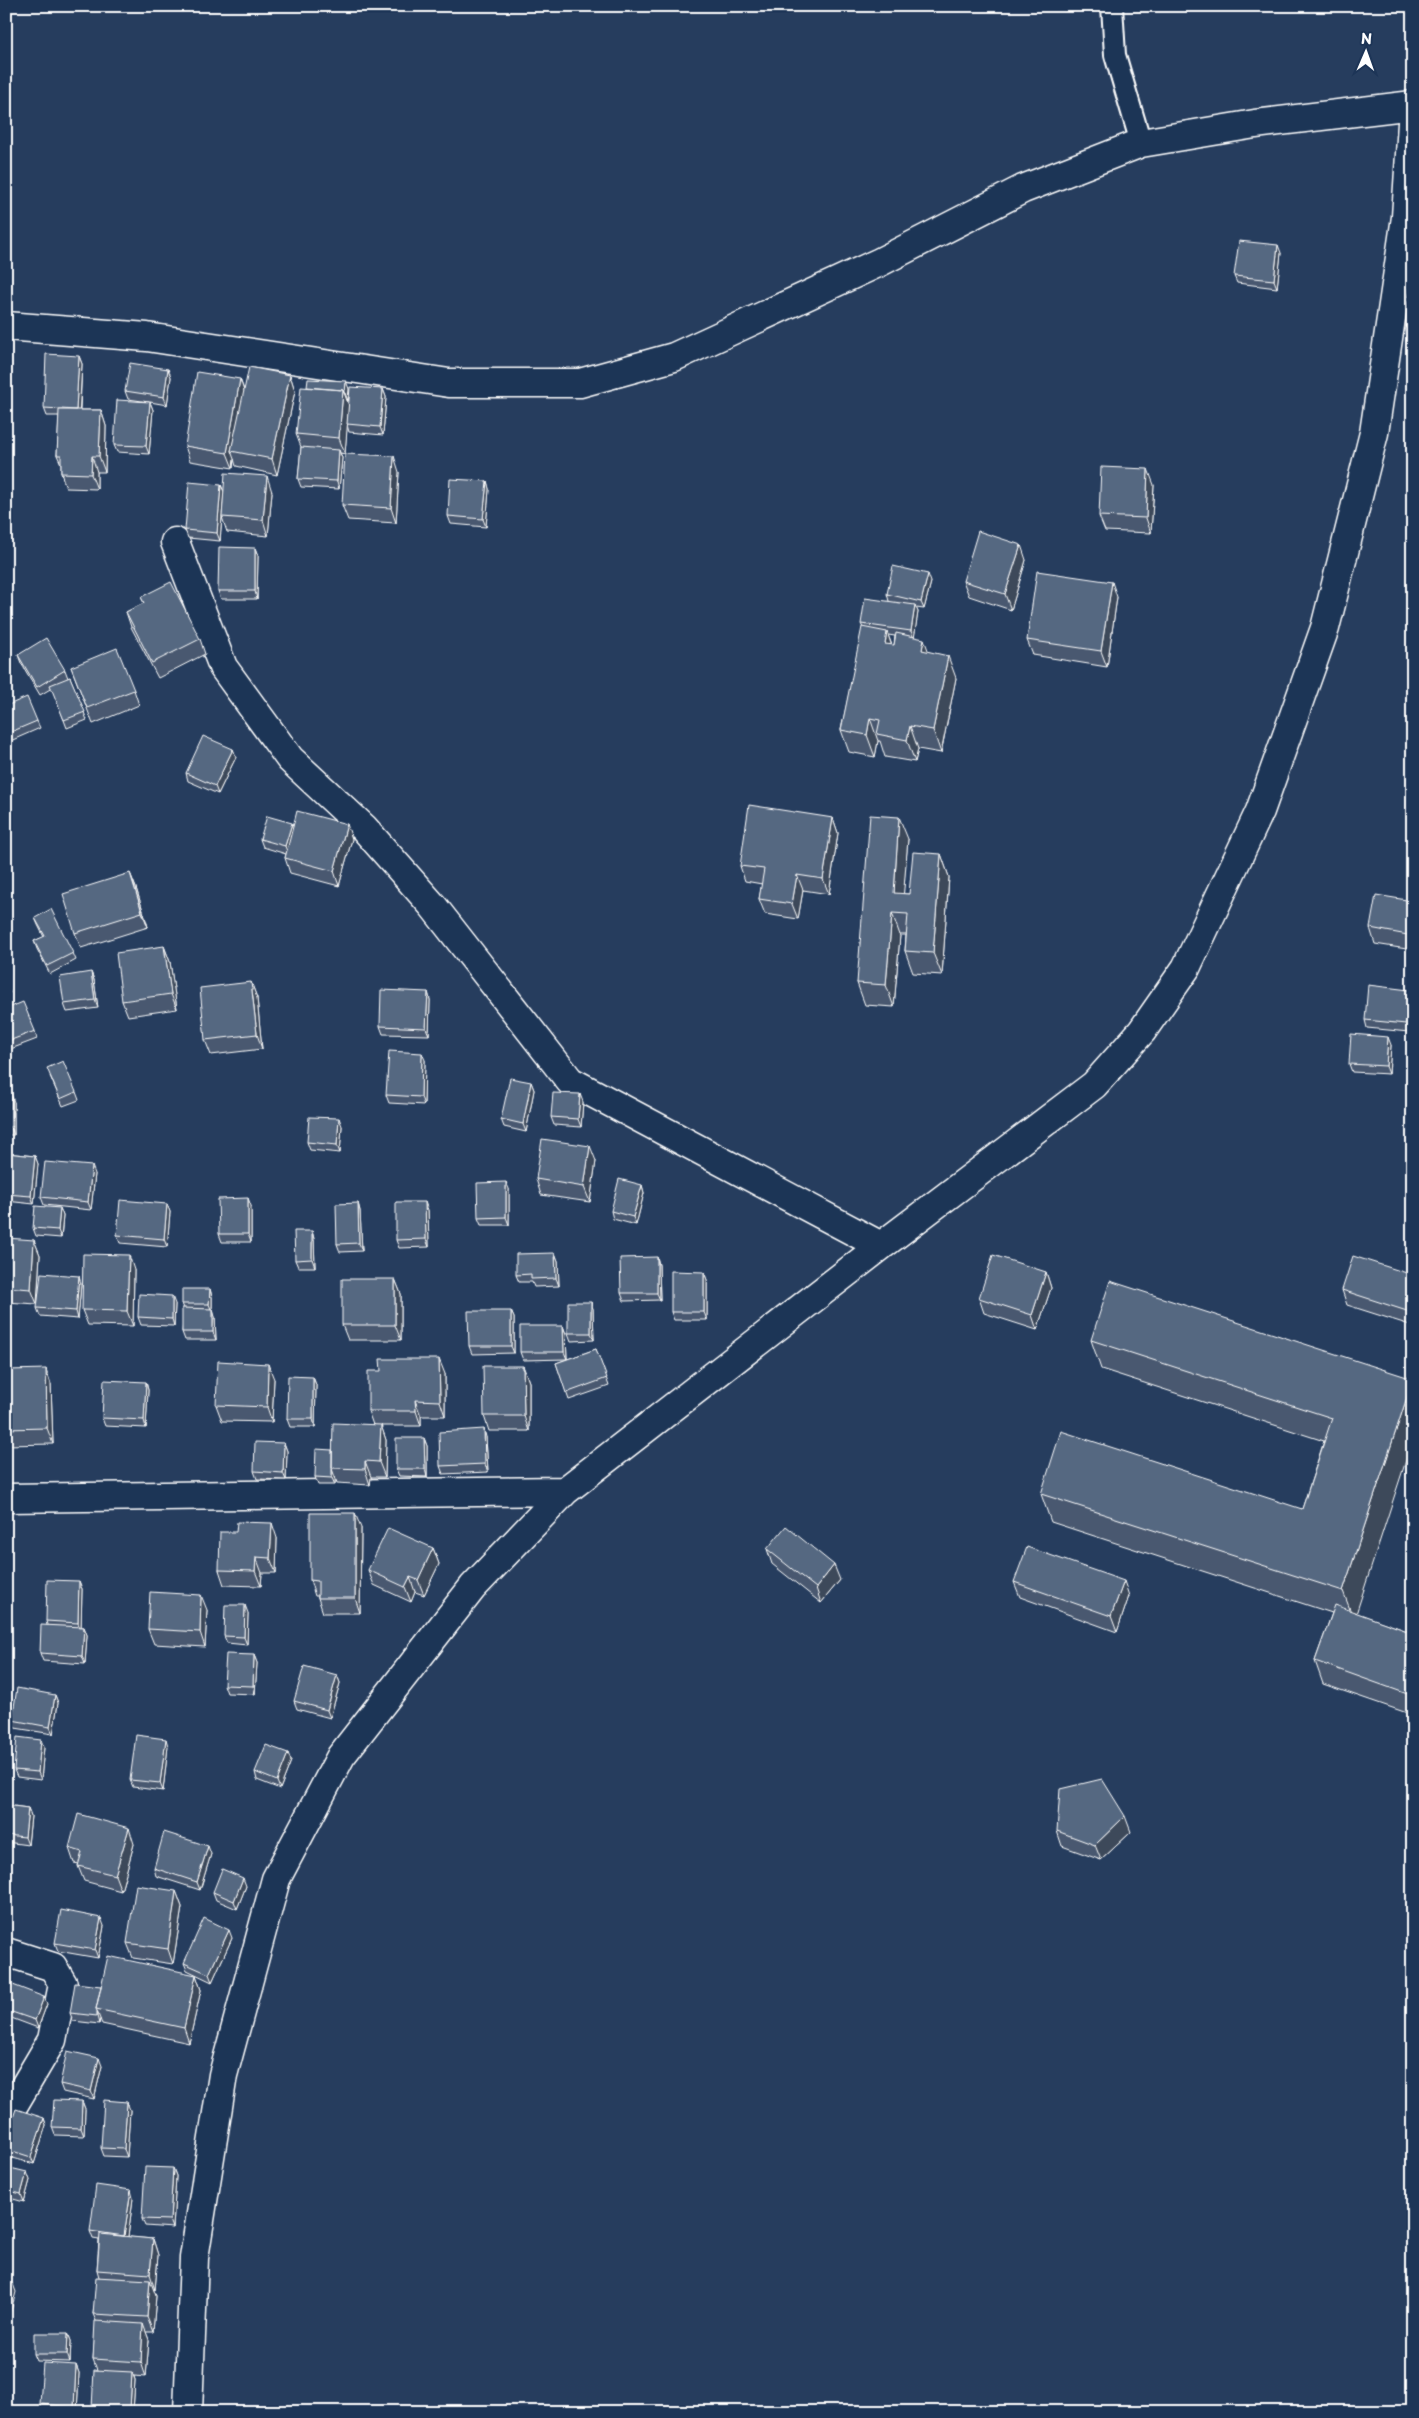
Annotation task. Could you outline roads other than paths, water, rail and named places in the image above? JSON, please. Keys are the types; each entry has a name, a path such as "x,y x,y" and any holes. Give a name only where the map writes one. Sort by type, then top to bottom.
{"street":[{"path":"6,326 147,336 449,383 580,383 674,357 880,262 1023,189 1141,143 1255,124 1413,106 1406,217 1374,433 1325,628 1260,811 1186,968 1142,1031 1094,1085 881,1246 565,1491 473,1587 341,1756 276,1879 223,2075 194,2258 188,2412"},
{"path":"175,542 223,667 290,759 364,828 433,906 570,1081 881,1246"},
{"path":"6,1498 565,1491"},
{"path":"6,1952 53,1967 63,1984 52,2040 13,2106 6,2114"}],"lane":[{"path":"1112,6 1115,55 1141,143"}]}
